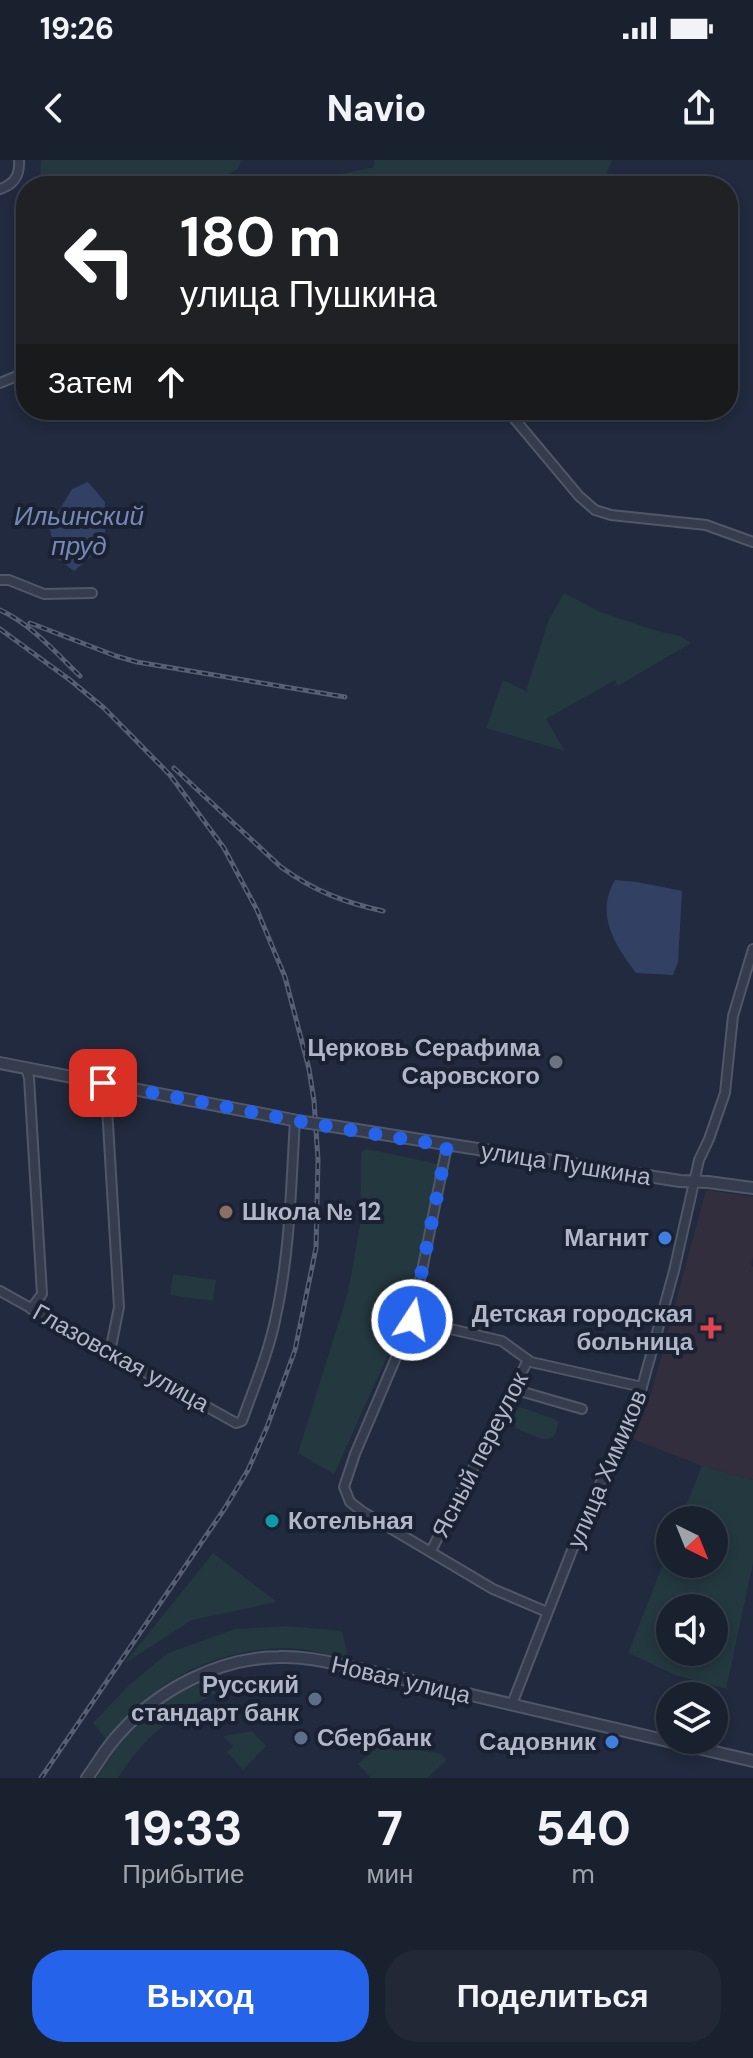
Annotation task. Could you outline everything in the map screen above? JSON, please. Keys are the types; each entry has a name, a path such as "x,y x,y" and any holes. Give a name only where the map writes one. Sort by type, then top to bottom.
{"street":[{"path":"515,420 579,496 595,510 611,515 706,525 753,542"},
{"path":"0,580 9,580 44,594 92,593"},
{"name":"улица Химиков","path":"512,1704 576,1540 642,1387 674,1271 699,1160 725,1093 733,1016 753,949"},
{"path":"0,1063 299,1121"},
{"path":"26,1068 42,1294 31,1309"},
{"path":"103,1083 106,1091 119,1307 110,1352"},
{"name":"улица Пушкина","path":"299,1121 680,1181 753,1188"},
{"name":"Глазовская улица","path":"0,1291 236,1423 242,1421 276,1319 299,1121"},
{"path":"447,1146 412,1320 344,1487 350,1502 363,1512 493,1589 547,1612"},
{"path":"412,1320 502,1341 528,1360 642,1387"},
{"name":"Ясный переулок","path":"431,1551 528,1360"},
{"path":"513,1389 582,1409"},
{"name":"Новая улица","path":"87,1778 118,1734 151,1703 193,1678 228,1666 276,1657 318,1660 753,1761"}],"shaded area":[{"path":"41,160 241,160 238,169 225,176 40,176"},
{"path":"374,160 612,160 606,176 331,176 374,167"},
{"path":"564,593 600,612 680,636 691,643 618,686 615,680 546,719 565,751 486,728 503,680 526,691 549,619"},
{"path":"367,1149 438,1164 406,1315 334,1474 298,1453 348,1292 360,1226 361,1152"},
{"name":"Детская городская больница","path":"706,1190 753,1197 753,1480 702,1466 633,1439 652,1390"},
{"path":"173,1274 216,1280 213,1301 170,1295"},
{"path":"521,1407 558,1422 553,1437 543,1439 516,1428 512,1420 516,1410"},
{"path":"702,1466 753,1480 753,1563 728,1682 700,1682 675,1675 628,1653 657,1578 728,1578 728,1506 686,1506"},
{"path":"213,1553 277,1602 192,1620 124,1664"},
{"path":"288,1626 342,1631 349,1660 288,1648 230,1656 201,1665 166,1684 105,1738 93,1723 129,1685 168,1653 235,1629"},
{"path":"209,1675 216,1694 187,1708 160,1728 118,1778 97,1778 123,1740 154,1705 179,1688"},
{"path":"252,1731 266,1746 243,1770 227,1752 233,1746 223,1736"},
{"path":"381,1744 442,1754 447,1760 427,1778 371,1778 358,1764"}],"water":[{"name":"Ильинский пруд","path":"88,482 105,502 105,545 74,571 58,559 49,527 72,489"},
{"path":"615,880 682,891 678,962 673,975 636,973 614,940 607,905"}],"railway":[{"path":"0,610 33,631 80,676"},
{"path":"30,623 137,662 345,697"},
{"path":"0,629 104,708 170,775 224,848 257,910 285,977 309,1069 318,1160 316,1248 295,1350 248,1470 41,1778"},
{"path":"174,768 281,867 329,895 383,911"}],"place":[{"name":"Церковь Серафима Саровского","path":"556,1062"},
{"name":"Школа № 12","path":"226,1212"},
{"name":"Магнит","path":"665,1238"},
{"name":"Детская городская больница","path":"711,1328"},
{"name":"Котельная","path":"272,1521"},
{"name":"Русский стандарт банк","path":"315,1699"},
{"name":"Сбербанк","path":"301,1738"},
{"name":"Садовник","path":"612,1742"}],"route":[{"path":"103,1083 447,1146 412,1320"}]}
